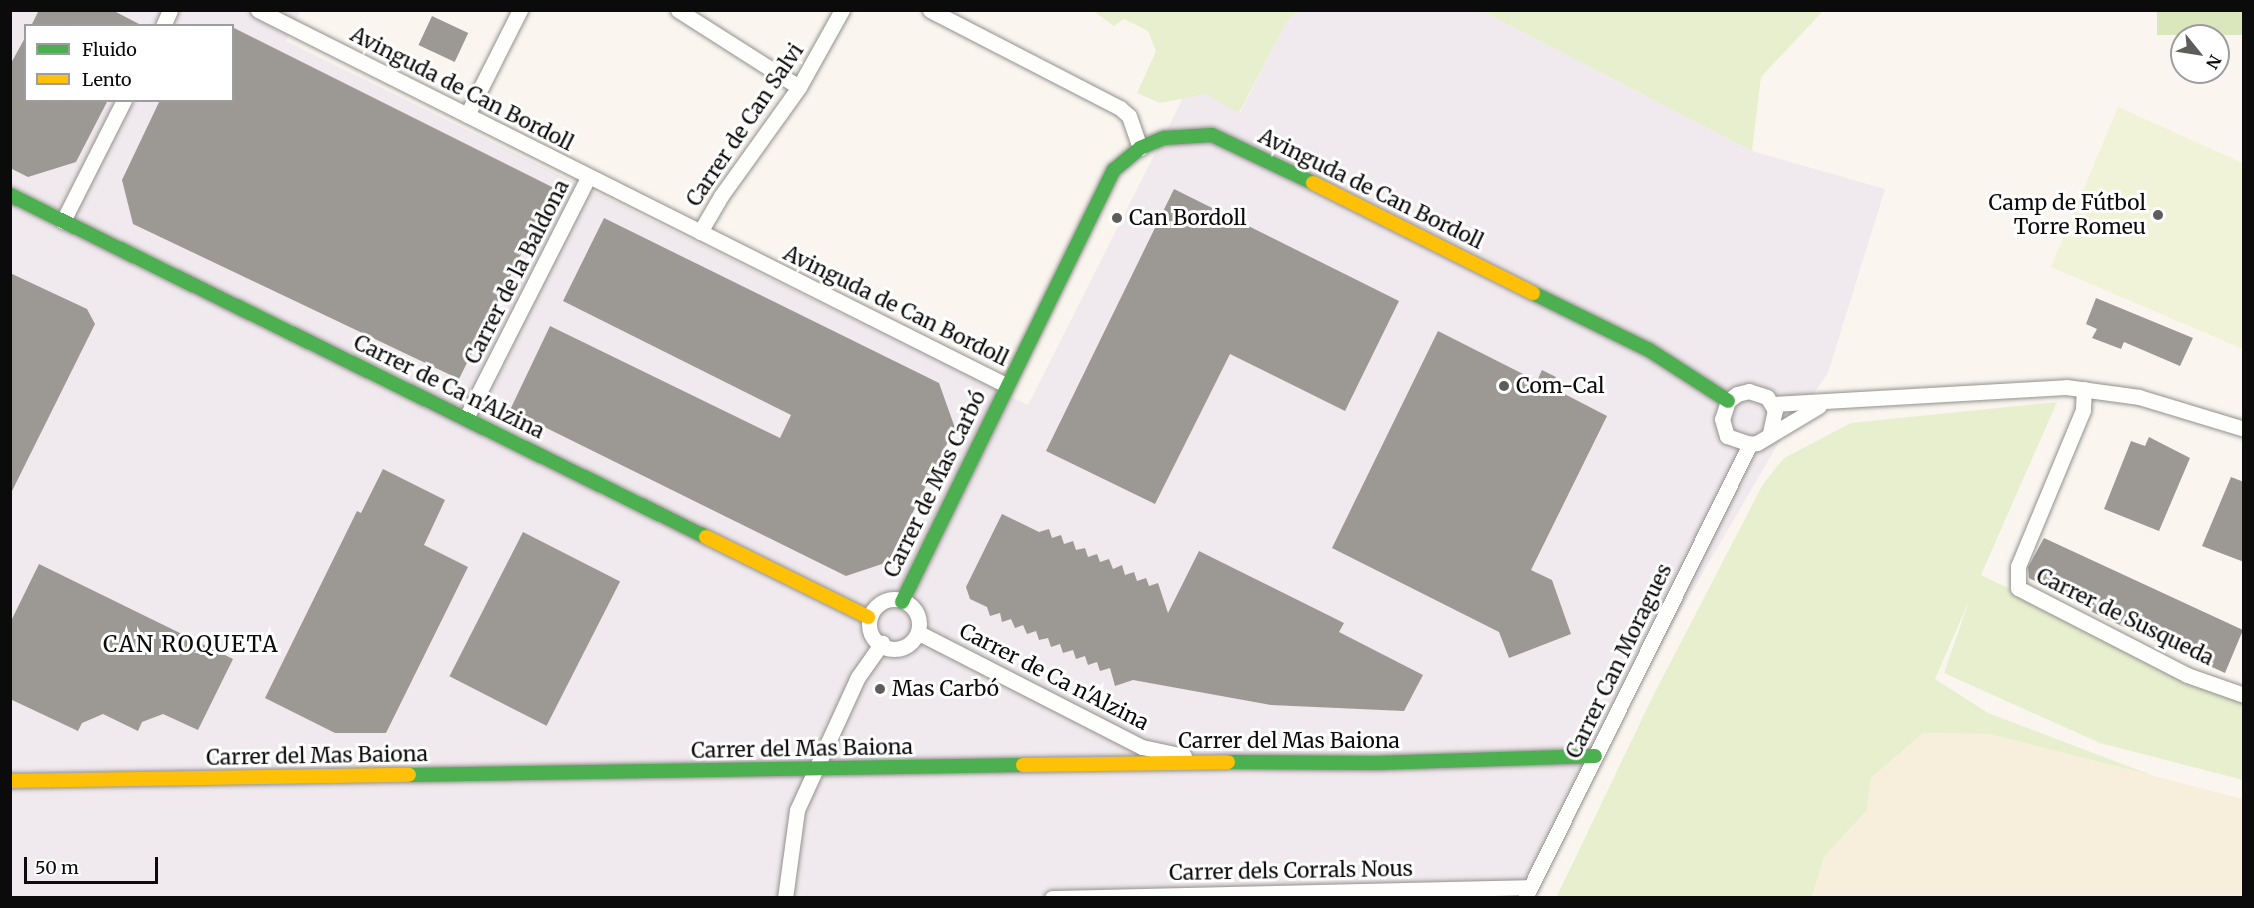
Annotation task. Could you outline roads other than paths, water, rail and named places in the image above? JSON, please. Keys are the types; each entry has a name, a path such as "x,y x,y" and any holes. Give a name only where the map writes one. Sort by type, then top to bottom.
{"street":[{"path":"164,24 170,10"},
{"name":"Avinguda de Can Bordoll","path":"258,10 1006,385 1114,170 1140,148 1164,138 1212,135 1649,350 1728,401"},
{"path":"467,115 520,10"},
{"path":"678,10 799,87"},
{"name":"Carrer de Can Salvi","path":"700,232 721,196 799,87 842,10"},
{"path":"930,10 1120,108 1129,116 1140,148"},
{"path":"63,221 123,102"},
{"name":"Carrer de la Baldona","path":"466,418 589,176"},
{"name":"Carrer de Ca n'Alzina","path":"10,195 868,617"},
{"name":"Carrer de Mas Carbó","path":"902,602 1006,385"},
{"path":"1773,404 1824,403 2066,387 2139,397 2244,429"},
{"name":"Carrer de Susqueda","path":"2084,389 2083,410 2018,566 2018,588 2187,675 2244,695"},
{"path":"1770,433 1775,418 1773,404 1767,397 1749,391 1737,394 1728,401 1722,419 1727,436 1750,444 1770,433 1824,403"},
{"name":"Carrer Can Moragues","path":"1528,892 1750,444"},
{"path":"902,602 914,610 919,633 906,646 894,648 882,643 869,630 868,617 879,603 902,602"},
{"name":"Carrer de Ca n'Alzina","path":"919,633 1142,747 1207,762"},
{"path":"785,897 797,810 858,676 882,643"},
{"name":"Carrer del Mas Baiona","path":"10,781 814,771 1207,762 1400,763 1595,756"},
{"name":"Carrer dels Corrals Nous","path":"1052,897 1528,892"}],"place":[{"name":"Camp de Fútbol Torre Romeu","path":"2158,215"},
{"name":"Can Bordoll","path":"1117,218"},
{"name":"Com-Cal","path":"1504,386"},
{"name":"Mas Carbó","path":"880,689"}],"district":[{"name":"CAN ROQUETA","path":"191,645"}]}
